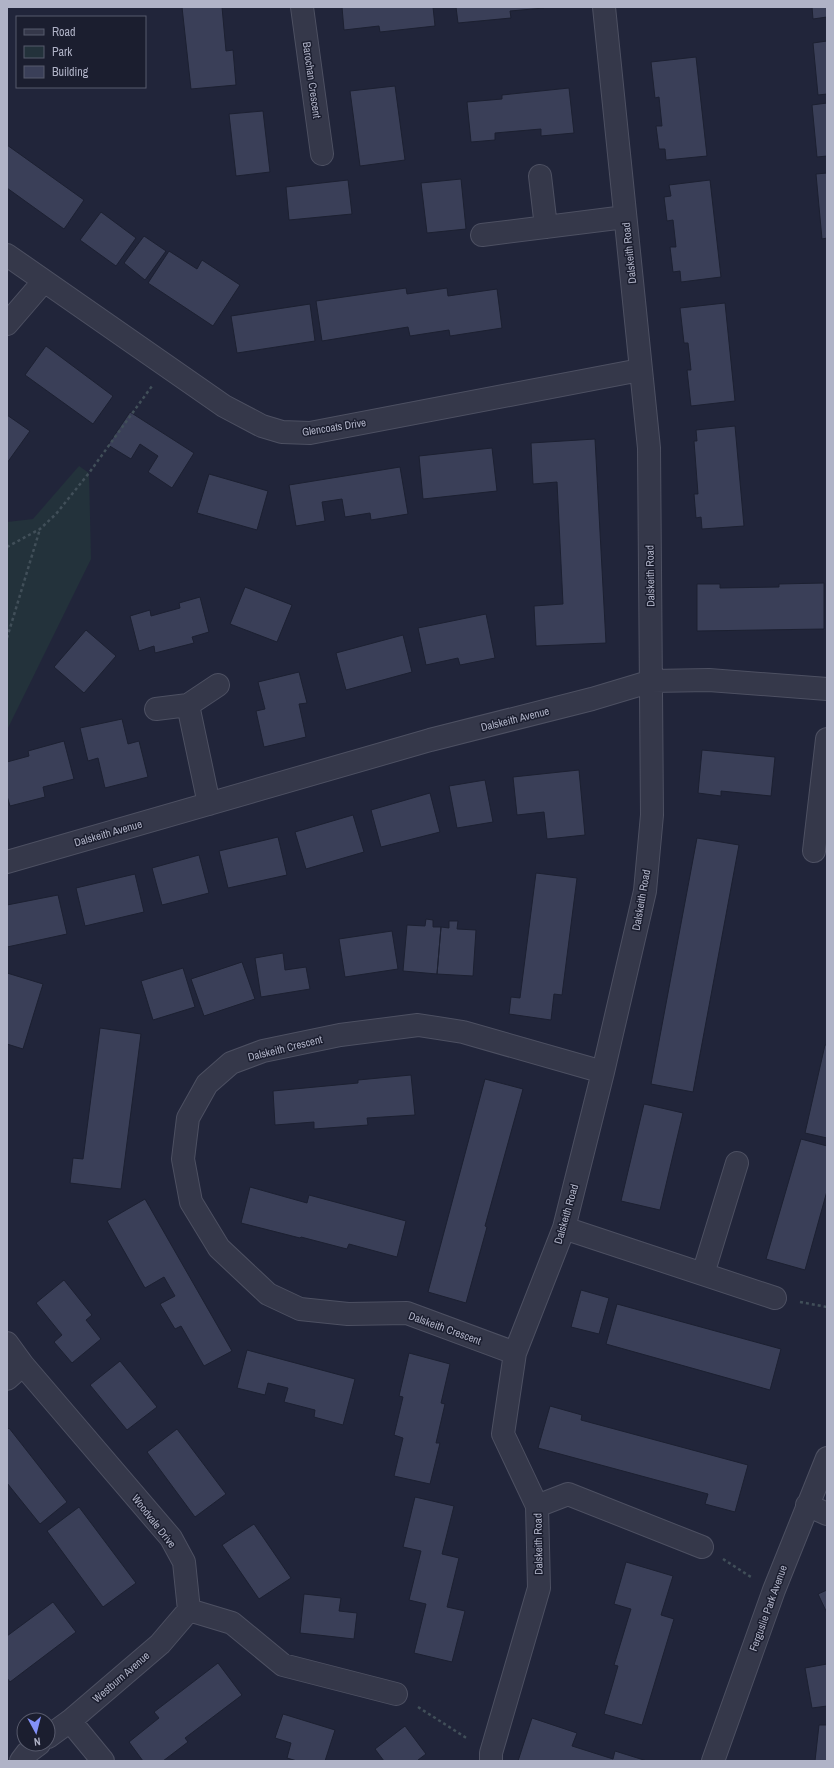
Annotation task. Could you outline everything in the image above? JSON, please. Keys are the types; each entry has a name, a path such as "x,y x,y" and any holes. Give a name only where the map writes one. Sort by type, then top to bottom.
{"street":[{"name":"Barochan Crescent","path":"302,7 322,154"},
{"name":"Dalskeith Road","path":"491,1757 539,1588 537,1506 502,1434 515,1353 564,1228 603,1072 645,891 652,816 652,682 648,448 604,7"},
{"path":"540,176 546,227"},
{"path":"482,235 625,217"},
{"name":"Glencoats Drive","path":"7,255 224,406 262,426 282,432 310,433 640,370"},
{"path":"7,324 44,281"},
{"name":"Dalskeith Avenue","path":"7,862 430,740 592,699 652,682 710,680 827,689"},
{"path":"156,709 188,705 218,685"},
{"path":"188,705 209,804"},
{"path":"814,850 827,739"},
{"name":"Dalskeith Crescent","path":"515,1353 407,1313 348,1314 300,1309 268,1294 219,1248 191,1202 183,1159 188,1118 207,1084 231,1063 263,1051 340,1035 418,1025 462,1032 603,1072"},
{"path":"703,1274 737,1163"},
{"path":"564,1228 775,1298"},
{"name":"Woodvale Drive","path":"7,1343 23,1365 171,1538 184,1562 189,1610"},
{"path":"7,1379 23,1365"},
{"name":"Ferguslie Park Avenue","path":"713,1761 774,1590 827,1458"},
{"path":"537,1506 568,1494 702,1547"},
{"path":"807,1505 827,1514"},
{"path":"189,1610 232,1623 283,1665 396,1694"},
{"name":"Westburn Avenue","path":"56,1731 160,1644 189,1610"},
{"path":"70,1721 103,1761"},
{"path":"21,1761 28,1752"}],"path":[{"path":"7,547 40,529 56,514 89,473 166,366"},
{"path":"7,638 40,529"},
{"path":"702,1547 774,1590"},
{"path":"396,1694 491,1757"}],"green space":[{"path":"79,466 89,473 91,559 7,730 7,522 33,519"}],"building":[{"path":"182,7 222,7 226,51 233,50 236,85 191,89"},
{"path":"342,7 433,7 435,26 380,32 379,26 344,30"},
{"path":"456,7 544,8 510,11 511,18 458,23"},
{"path":"812,7 827,7 827,17 813,19"},
{"path":"827,41 827,94 818,95 813,43"},
{"path":"696,57 707,156 666,160 665,149 659,149 656,126 662,126 659,97 655,98 651,62"},
{"path":"395,86 405,160 360,166 350,91"},
{"path":"569,88 574,133 541,136 541,129 495,133 495,140 471,142 467,102 502,99 502,95"},
{"path":"827,103 827,156 817,157 812,105"},
{"path":"263,111 270,172 236,176 229,114"},
{"path":"7,145 84,200 64,229 7,188"},
{"path":"827,173 827,238 822,239 816,174"},
{"path":"461,179 466,229 427,233 421,183"},
{"path":"348,180 352,214 289,220 286,187"},
{"path":"710,180 721,277 681,282 680,271 673,272 670,247 676,247 673,220 667,221 664,197 671,196 669,185"},
{"path":"101,212 136,238 116,266 80,240"},
{"path":"144,236 166,251 145,280 124,263"},
{"path":"169,251 197,269 202,260 240,285 213,326 148,283"},
{"path":"406,288 407,294 447,288 448,296 497,289 502,328 450,336 449,330 410,336 408,327 322,341 316,301"},
{"path":"725,303 735,401 691,406 687,370 691,370 688,343 684,343 680,308"},
{"path":"310,304 315,341 237,353 231,316"},
{"path":"46,346 113,396 93,424 25,375"},
{"path":"130,412 194,453 172,488 148,472 158,456 140,444 131,459 108,445"},
{"path":"7,415 30,431 7,463"},
{"path":"735,426 744,526 702,529 701,517 696,518 694,494 698,494 694,441 697,441 696,430"},
{"path":"595,439 606,643 536,646 534,606 563,604 557,482 533,484 531,443"},
{"path":"492,448 497,491 423,499 419,456"},
{"path":"400,467 408,514 371,520 370,513 345,517 342,499 322,502 325,521 296,526 289,485"},
{"path":"209,474 268,491 257,530 197,513"},
{"path":"824,583 824,629 697,631 697,584 720,584 720,588 779,587 779,584"},
{"path":"245,587 292,605 277,642 230,624"},
{"path":"200,597 209,632 192,637 194,643 155,653 154,646 139,651 130,616 150,610 151,616 180,608 179,603"},
{"path":"486,614 495,658 460,665 458,658 426,665 418,628"},
{"path":"86,630 116,656 84,693 54,667"},
{"path":"403,635 412,672 346,690 336,653"},
{"path":"299,672 307,703 299,704 306,737 264,747 256,711 265,709 258,682"},
{"path":"122,719 128,744 139,741 148,777 105,788 98,758 88,761 80,728"},
{"path":"64,741 74,779 43,787 45,797 10,806 7,796 7,762 29,756 28,751"},
{"path":"702,750 775,757 771,796 721,791 721,796 698,793"},
{"path":"579,770 585,835 547,839 544,812 517,815 513,777"},
{"path":"485,780 493,822 457,828 449,786"},
{"path":"430,793 440,832 381,847 371,810"},
{"path":"353,815 364,852 306,869 295,832"},
{"path":"278,837 287,875 228,888 219,851"},
{"path":"697,838 739,845 693,1092 651,1084"},
{"path":"199,855 209,893 162,905 152,868"},
{"path":"536,873 577,878 562,995 554,994 551,1020 509,1014 511,997 520,998"},
{"path":"135,874 144,912 85,926 76,888"},
{"path":"58,895 67,934 7,947 7,905"},
{"path":"426,919 433,920 433,927 441,927 437,974 403,971 407,925 425,926"},
{"path":"449,921 458,921 457,929 476,930 473,976 437,974 441,927 449,928"},
{"path":"392,931 398,969 345,977 339,939"},
{"path":"283,953 285,970 306,967 310,989 261,997 255,958"},
{"path":"242,962 255,999 204,1016 191,979"},
{"path":"183,968 195,1007 153,1020 141,981"},
{"path":"7,973 43,984 23,1049 7,1044"},
{"path":"100,1028 141,1034 121,1189 70,1183 73,1158 83,1159"},
{"path":"825,1045 827,1045 827,1138 805,1133"},
{"path":"411,1075 415,1115 367,1118 368,1125 314,1129 314,1122 275,1125 273,1091 358,1083 358,1080"},
{"path":"485,1079 523,1089 485,1226 487,1227 466,1303 428,1292"},
{"path":"644,1104 683,1113 660,1210 621,1201"},
{"path":"801,1139 827,1146 827,1191 805,1270 766,1259"},
{"path":"250,1187 307,1203 309,1195 406,1221 397,1257 349,1244 347,1249 241,1223"},
{"path":"145,1199 232,1351 204,1366 181,1326 175,1329 160,1304 175,1296 164,1277 145,1288 107,1221"},
{"path":"64,1280 92,1315 86,1320 101,1339 72,1363 54,1342 62,1335 36,1303"},
{"path":"581,1290 609,1298 599,1334 571,1327"},
{"path":"617,1304 781,1349 770,1390 606,1344"},
{"path":"247,1350 355,1379 343,1425 314,1417 315,1410 284,1402 288,1388 268,1383 265,1395 237,1388"},
{"path":"409,1353 450,1364 441,1403 445,1404 436,1443 440,1443 430,1484 394,1476 403,1438 394,1435 403,1397 399,1396"},
{"path":"120,1361 157,1407 127,1430 90,1385"},
{"path":"550,1406 582,1415 581,1420 748,1465 735,1512 705,1504 708,1494 538,1448"},
{"path":"9,1428 67,1502 40,1524 7,1483 7,1430"},
{"path":"177,1429 226,1494 195,1517 147,1452"},
{"path":"415,1497 454,1506 442,1554 459,1558 447,1607 465,1611 452,1662 414,1653 426,1604 409,1600 421,1551 403,1547"},
{"path":"79,1507 136,1583 103,1607 47,1531"},
{"path":"254,1524 291,1578 259,1599 222,1545"},
{"path":"626,1562 673,1576 661,1615 674,1619 642,1725 604,1714 618,1666 614,1665 631,1609 614,1604"},
{"path":"827,1590 827,1613 818,1594"},
{"path":"304,1594 341,1598 339,1611 357,1613 354,1639 300,1633"},
{"path":"53,1602 76,1632 10,1682 7,1678 7,1636"},
{"path":"218,1663 242,1695 185,1738 188,1742 163,1761 143,1761 129,1742 159,1718 154,1712"},
{"path":"827,1664 827,1706 812,1708 805,1668"},
{"path":"283,1714 335,1730 325,1761 297,1761 287,1758 291,1743 275,1738"},
{"path":"532,1718 577,1733 572,1746 613,1759 615,1751 647,1761 518,1761"},
{"path":"819,1725 827,1725 827,1761 815,1761"},
{"path":"405,1726 426,1754 418,1760 419,1761 384,1761 375,1749"}]}
